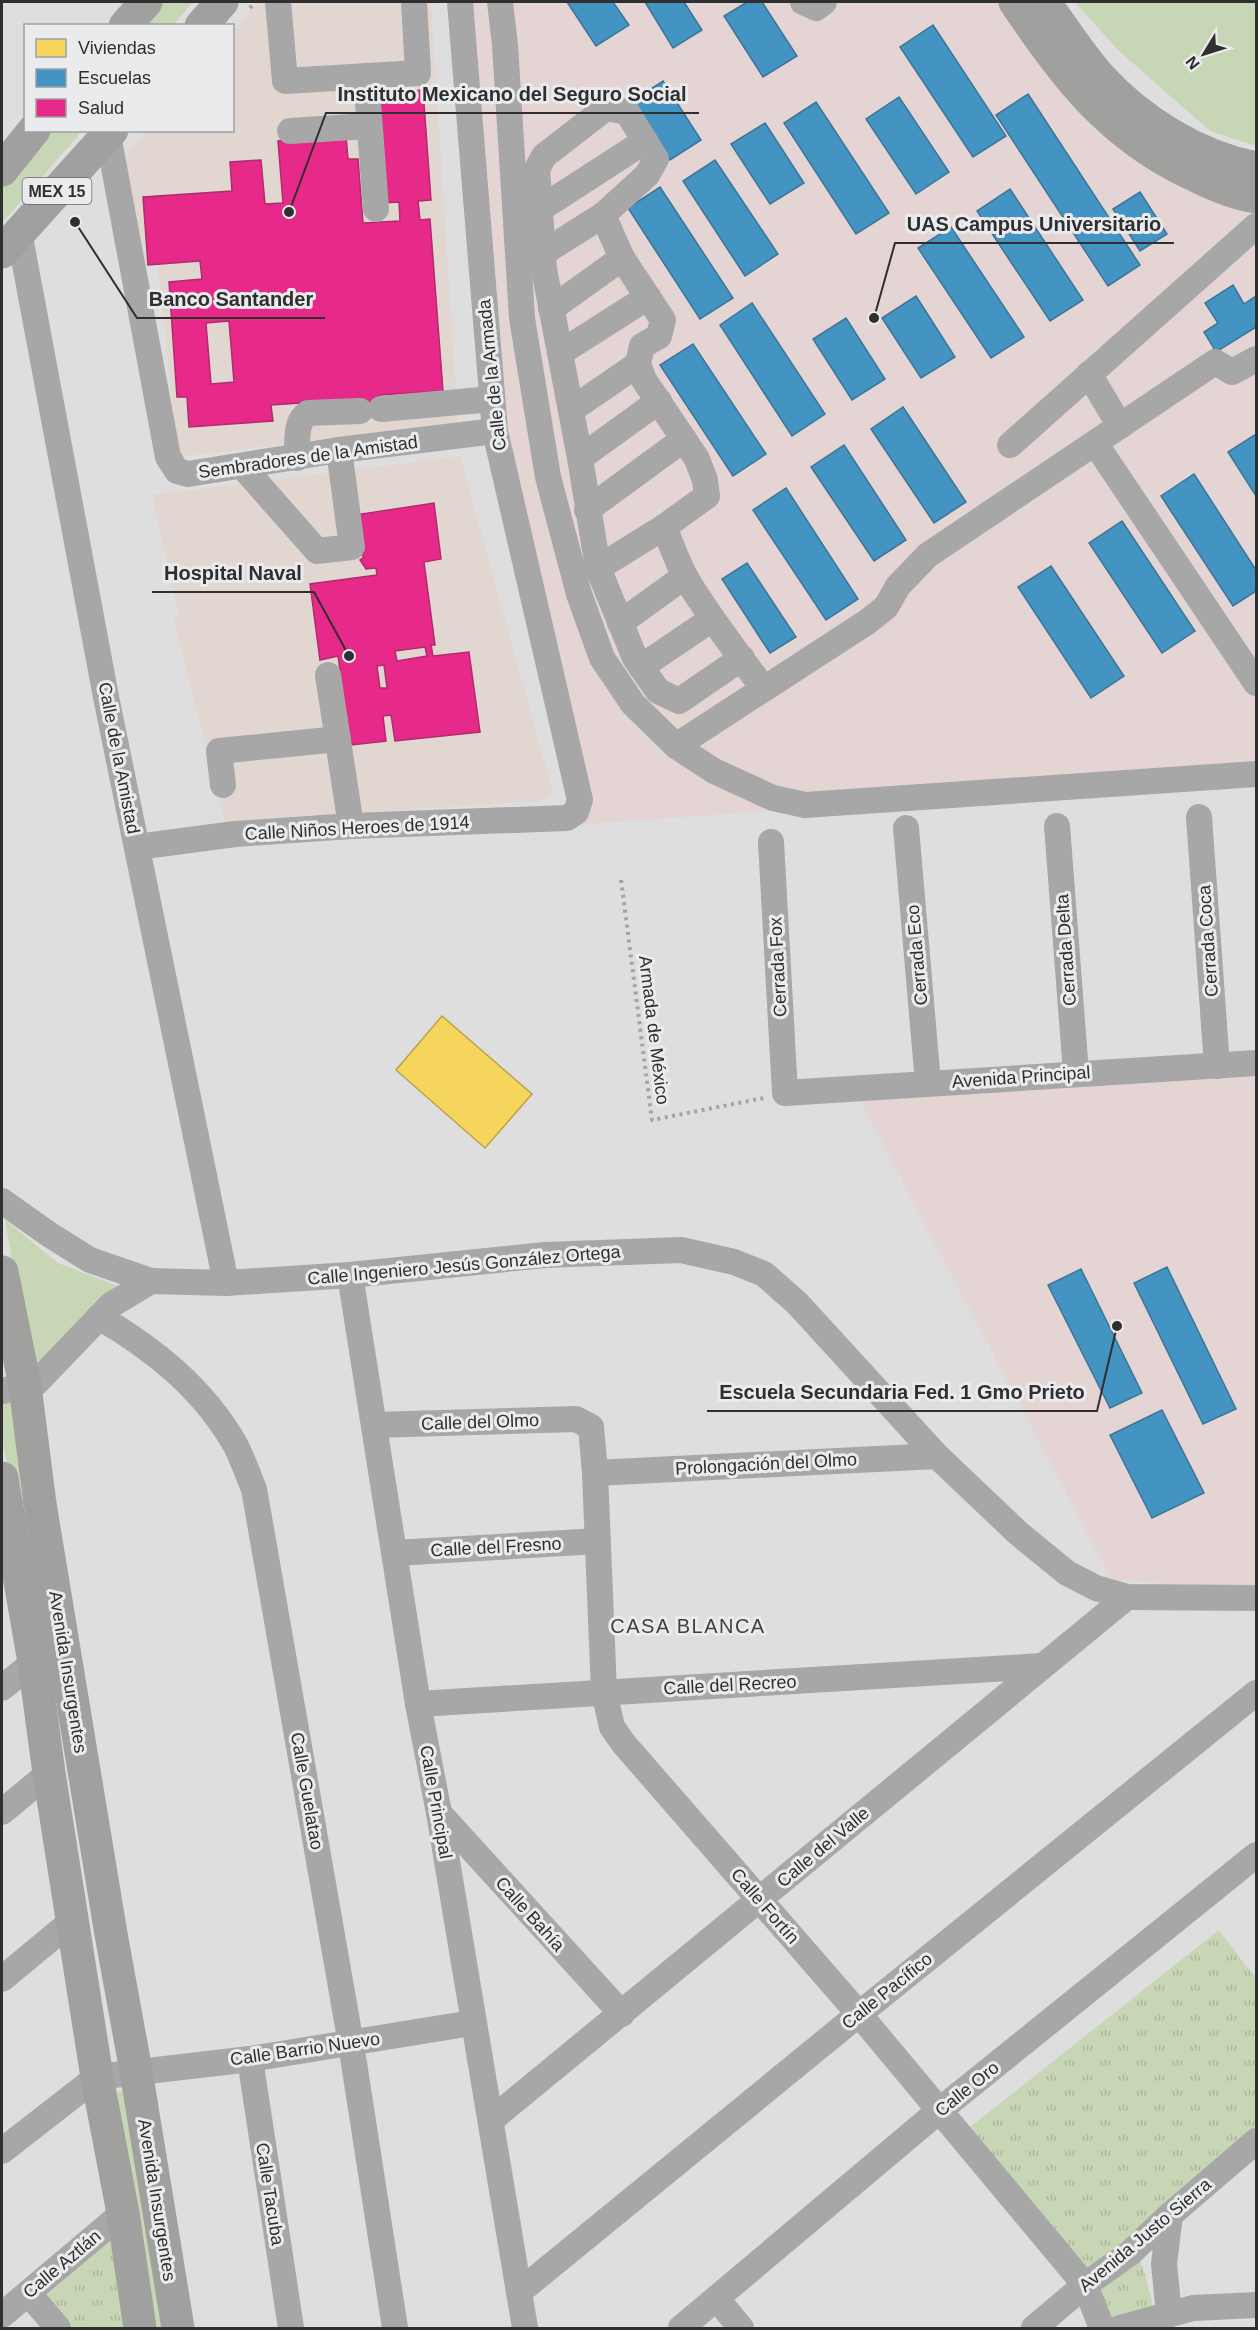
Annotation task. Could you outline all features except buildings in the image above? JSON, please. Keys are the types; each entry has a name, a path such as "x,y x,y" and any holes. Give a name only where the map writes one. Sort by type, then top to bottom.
{"main road":[{"path":"127,24 146,2"},
{"path":"1015,2 1085,97 1119,129 1164,161 1205,180 1257,197"},
{"path":"1044,2 1098,75 1130,107 1166,132 1214,155 1257,168"},
{"path":"204,24 236,5"},
{"name":"MEX 15","path":"2,170 32,132"},
{"name":"MEX 15","path":"10,242 110,133"},
{"name":"Avenida Insurgentes","path":"2,1272 13,1389 40,1504 178,2328"},
{"name":"Avenida Insurgentes","path":"2,1478 5,1520 34,1662 96,2077 123,2213 140,2328"}],"street":[{"path":"278,2 285,81 418,74 414,2"},
{"name":"Calle de la Armada","path":"460,2 495,431 580,800 576,812"},
{"path":"500,2 505,45 522,318 548,477 579,594 602,658 633,704 676,746 714,771 773,798 805,805 1257,774"},
{"path":"803,2 816,8 824,2"},
{"path":"366,76 376,209"},
{"path":"543,253 603,215 647,175 656,159 627,112 606,108 544,156 537,169 543,253 551,309 580,458 598,568 635,658 658,691 680,701 742,658"},
{"path":"290,131 368,126"},
{"name":"Sembradores de la Amistad","path":"110,133 168,457 177,471 188,474 339,450 495,431"},
{"path":"540,209 645,141"},
{"path":"598,568 664,527 707,496 705,480 698,459 644,380 638,364 642,346 659,336 663,320 622,258 603,215"},
{"path":"1010,445 1257,226"},
{"name":"Calle de la Amistad","path":"10,242 226,1283"},
{"path":"551,309 622,258"},
{"path":"560,353 648,297"},
{"path":"676,746 867,622 886,607 898,586 928,555 1215,362 1232,372 1257,359"},
{"path":"571,410 638,364"},
{"path":"1089,374 1120,426"},
{"path":"297,458 299,423 308,413 492,399"},
{"path":"580,458 658,401"},
{"path":"587,510 684,439"},
{"path":"1095,443 1247,647 1257,683"},
{"path":"242,466 316,551 352,547 339,450"},
{"path":"664,527 685,576 712,619 763,688"},
{"path":"620,623 685,576"},
{"path":"641,667 712,619"},
{"path":"328,675 351,826"},
{"path":"223,785 219,751 338,739"},
{"name":"Calle Niños Heroes de 1914","path":"137,847 235,834 351,826 567,818 576,812"},
{"name":"Cerrada Coca","path":"1199,817 1217,1066"},
{"name":"Cerrada Delta","path":"1057,826 1076,1073"},
{"name":"Cerrada Eco","path":"906,828 928,1083"},
{"name":"Cerrada Fox","path":"771,842 785,1093"},
{"name":"Avenida Principal","path":"785,1093 1257,1063"},
{"name":"Calle Ingeniero Jesús González Ortega","path":"2,1201 90,1260 151,1281 226,1283 350,1275 556,1254 681,1250 734,1262 764,1274 797,1303 937,1456 1018,1533 1067,1574 1096,1588 1127,1597 1257,1598"},
{"name":"Calle Principal","path":"350,1275 418,1704 439,1813 472,2023 525,2328"},
{"path":"13,1389 36,1383 111,1305 151,1281"},
{"name":"Calle Guelatao","path":"99,1317 135,1338 167,1362 208,1406 236,1446 254,1489 351,2043 395,2328"},
{"name":"Calle del Olmo","path":"374,1425 576,1419 586,1423"},
{"name":"Calle Fortín","path":"586,1423 591,1428 595,1473 604,1692 612,1726 624,1744 859,2013 1085,2285 1102,2328"},
{"name":"Prolongación del Olmo","path":"595,1473 937,1456"},
{"path":"5,1520 40,1504"},
{"name":"Calle del Fresno","path":"395,1553 598,1541"},
{"name":"Calle del Valle","path":"490,2121 1127,1597"},
{"path":"2,1688 34,1662"},
{"name":"Calle del Recreo","path":"418,1704 1042,1666"},
{"name":"Calle Pacífico","path":"519,2292 859,2013 1257,1693"},
{"path":"2,1812 49,1773"},
{"name":"Calle Bahía","path":"439,1813 622,2014"},
{"name":"Calle Oro","path":"681,2328 940,2110 1257,1855"},
{"path":"2,1980 72,1921"},
{"name":"Calle Barrio Nuevo","path":"136,2071 250,2059 472,2023"},
{"name":"Calle Tacuba","path":"250,2059 291,2328"},
{"path":"2,2151 96,2077 136,2071"},
{"name":"Avenida Justo Sierra","path":"1034,2328 1085,2285 1130,2253 1170,2215 1257,2141"},
{"name":"Calle Aztlán","path":"2,2315 123,2213"},
{"path":"1168,2314 1164,2265 1170,2215"},
{"path":"28,2293 58,2328"},
{"path":"717,2299 741,2328"},
{"path":"1120,2328 1193,2308 1257,2305"}],"path":[{"path":"236,5 255,2"},
{"name":"Armada de México","path":"621,880 652,1120 785,1093"}],"shaded area":[{"path":"258,2 431,2 458,423 178,457 158,266 145,266 123,158 146,132 234,132 234,30"},
{"path":"467,2 999,2 1102,132 1172,183 1256,211 1256,777 569,825 582,815 500,426"},
{"path":"460,456 552,789 551,794 540,801 225,821 173,618 179,616 152,495"},
{"path":"1256,1072 1256,1589 1112,1580 857,1095"}],"green space":[{"path":"156,2 193,2 174,24 138,24"},
{"path":"1075,2 1256,2 1256,146 1210,131 1118,50"},
{"path":"48,132 81,132 2,223 2,187"},
{"path":"5,1220 58,1263 123,1288 31,1377"},
{"path":"10,1399 24,1478 18,1482 8,1465 3,1444 2,1400"},
{"path":"1219,1930 1256,1979 1256,2126 1126,2242 1084,2273 965,2131"},
{"path":"119,2091 130,2093 167,2328 149,2328 111,2097"},
{"path":"113,2237 129,2328 68,2328 44,2298"},
{"path":"1136,2256 1143,2267 1154,2310 1107,2328 1089,2300"}],"place":[{"name":"Instituto Mexicano del Seguro Social","path":"289,212"},
{"name":"Banco Santander","path":"75,222"},
{"name":"UAS Campus Universitario","path":"874,318"},
{"name":"Hospital Naval","path":"349,656"},
{"name":"Escuela Secundaria Fed. 1 Gmo Prieto","path":"1117,1326"}],"district":[{"name":"CASA BLANCA","path":"688,1626"}]}
